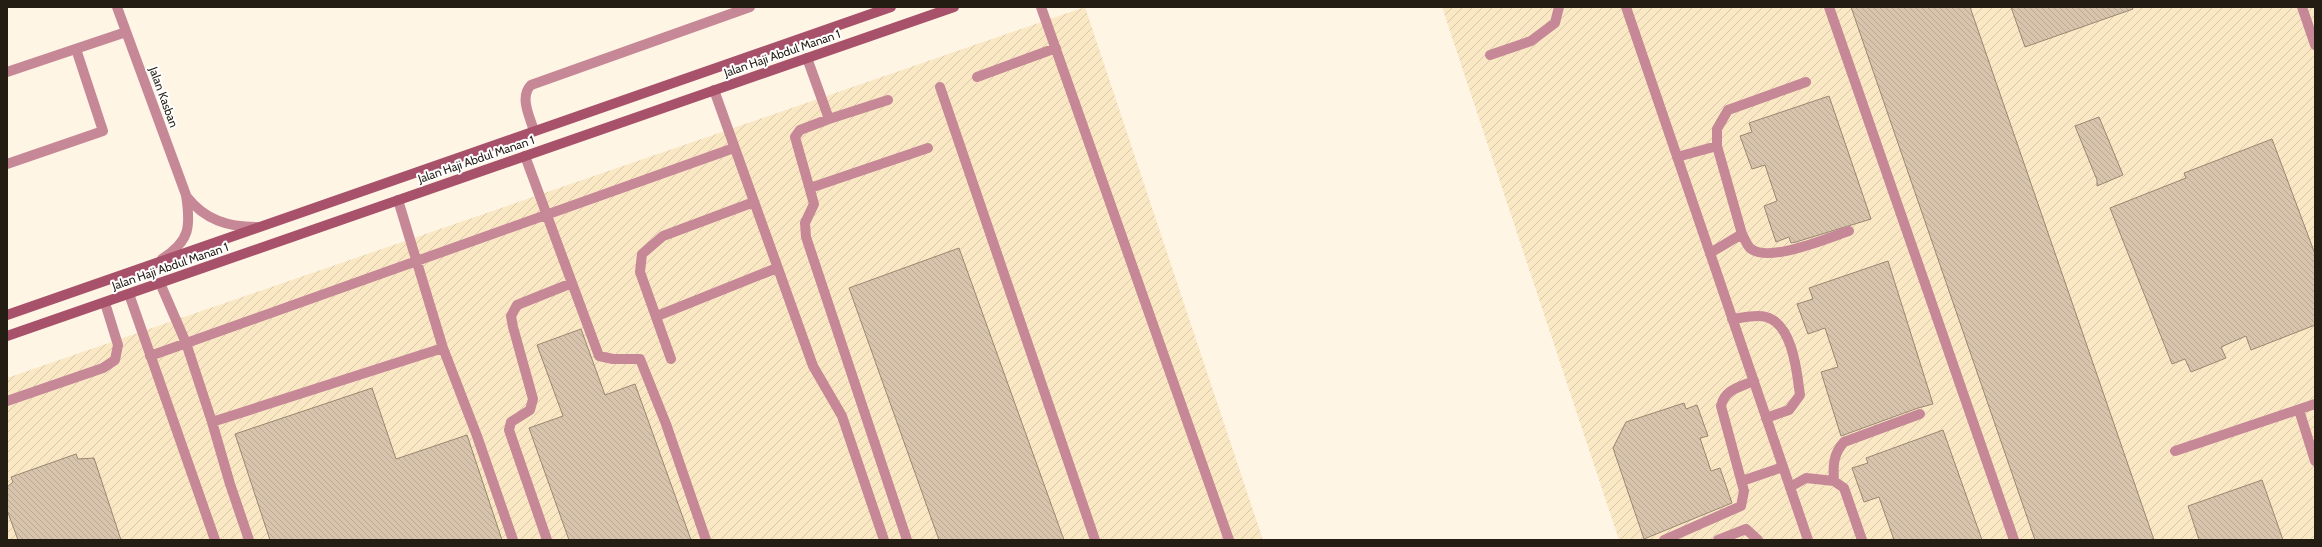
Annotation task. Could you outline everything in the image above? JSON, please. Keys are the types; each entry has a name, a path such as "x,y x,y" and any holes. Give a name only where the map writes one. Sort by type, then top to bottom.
{"street":[{"name":"Jalan Kasban","path":"117,7 186,195"},
{"path":"534,131 526,105 525,94 531,85 750,7"},
{"name":"Jalan Haji Abdul Manan 1","path":"7,315 891,7"},
{"name":"Jalan Haji Abdul Manan 1","path":"7,336 954,7"},
{"path":"1042,7 1229,540"},
{"path":"1490,56 1531,41 1554,23 1559,7"},
{"path":"1626,7 1808,540"},
{"path":"1829,7 2014,540"},
{"path":"2302,7 2315,45"},
{"path":"7,72 126,32"},
{"path":"976,77 1056,48"},
{"path":"7,164 103,131 76,49"},
{"path":"807,58 829,119"},
{"path":"1806,82 1728,110 1717,129 1716,146 1742,234 1750,248 1766,254 1789,250 1849,231"},
{"path":"940,87 1096,540"},
{"path":"714,90 813,366 842,416 884,540"},
{"path":"888,100 800,130 795,137 814,207 805,223 806,237 907,540"},
{"path":"1677,157 1716,146"},
{"path":"150,356 734,148"},
{"path":"810,188 928,148"},
{"path":"525,156 599,356 613,359 640,359 666,424 706,540"},
{"path":"186,195 196,208 209,217 240,227 258,227"},
{"path":"156,262 174,252 183,241 189,228 186,195"},
{"path":"398,200 443,348 477,436 513,540"},
{"path":"671,358 640,272 642,254 663,236 754,202"},
{"path":"1710,253 1742,234"},
{"path":"657,316 777,268"},
{"path":"160,283 186,343 249,540"},
{"path":"547,540 509,430 511,422 530,410 533,399 511,316 517,305 572,283"},
{"path":"129,294 215,540"},
{"path":"7,401 103,368 115,360 118,345 104,303"},
{"path":"1732,319 1766,317 1778,324 1790,343 1796,365 1800,395 1789,410 1766,418"},
{"path":"212,422 443,348"},
{"path":"1664,540 1741,506 1744,492 1742,481 1721,406 1722,399 1730,390 1754,382"},
{"path":"2175,451 2315,404"},
{"path":"2299,410 2315,461"},
{"path":"1834,481 1833,463 1840,447 1844,442 1920,414"},
{"path":"1742,481 1783,466"},
{"path":"1790,487 1806,478 1834,481 1844,488 1862,540"},
{"path":"1718,540 1746,529 1758,540"}],"shaded area":[{"path":"1085,7 1263,540 7,540 7,378"},
{"path":"1442,7 2315,7 2315,540 1619,540"}],"building":[{"path":"1851,7 1970,7 2154,540 2035,540"},
{"path":"2011,7 2132,7 2133,9 2025,47"},
{"path":"1829,96 1871,219 1796,242 1791,243 1789,237 1776,242 1764,206 1777,201 1765,165 1752,169 1740,136 1752,132 1749,123"},
{"path":"2099,117 2123,175 2097,186 2097,180 2075,126"},
{"path":"2272,139 2315,254 2315,325 2251,350 2246,336 2221,347 2226,358 2191,372 2185,359 2172,364 2110,208 2186,178 2184,173"},
{"path":"959,248 1064,540 939,540 849,288"},
{"path":"1888,261 1933,404 1841,436 1821,372 1838,367 1825,328 1808,334 1797,304 1813,299 1809,288"},
{"path":"581,329 605,395 635,384 691,540 569,540 529,428 563,416 537,345"},
{"path":"372,388 396,459 467,435 502,540 270,540 235,434"},
{"path":"1684,403 1686,409 1697,405 1708,436 1700,438 1711,471 1720,468 1732,503 1644,539 1613,448 1626,422"},
{"path":"1943,430 1982,540 1894,540 1879,497 1864,502 1852,468 1868,463 1866,458"},
{"path":"76,454 78,459 94,458 121,540 18,540 7,510 7,487 13,482 11,477"},
{"path":"2262,480 2283,540 2199,540 2188,506"}]}
